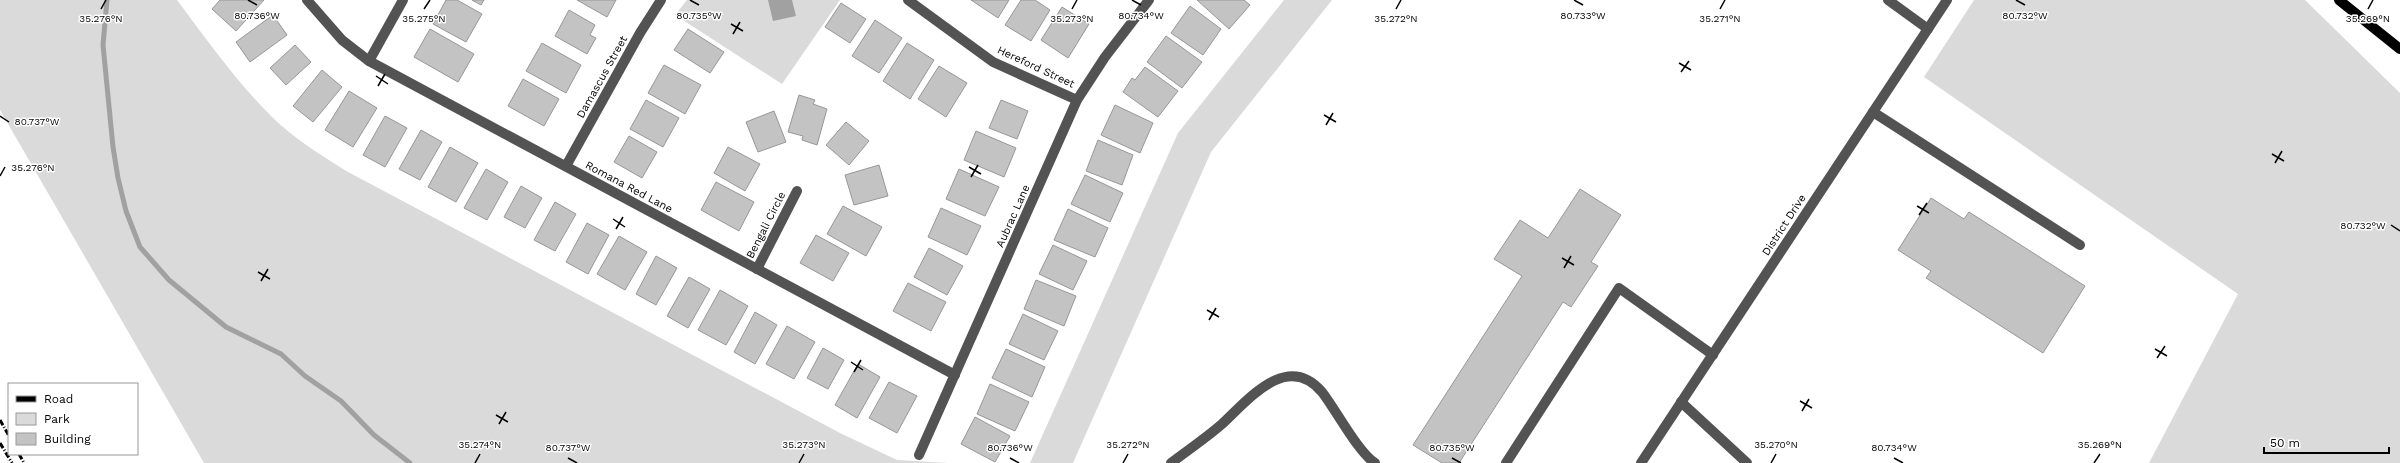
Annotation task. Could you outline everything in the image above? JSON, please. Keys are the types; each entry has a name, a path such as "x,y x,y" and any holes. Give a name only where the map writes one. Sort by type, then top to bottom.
{"main road":[{"path":"2339,0 2400,49"}],"street":[{"name":"Romana Red Lane","path":"308,0 342,40 369,61 955,375"},
{"path":"369,61 403,0"},
{"name":"Damascus Street","path":"566,166 640,33 661,0"},
{"name":"Hereford Street","path":"908,0 993,62 1077,100"},
{"name":"Aubrac Lane","path":"920,455 1077,100 1106,57 1149,0"},
{"path":"1888,0 1928,29"},
{"name":"District Drive","path":"1641,463 1947,0"},
{"path":"1873,112 2080,245"},
{"name":"Bengali Circle","path":"757,269 797,191"},
{"path":"1506,463 1619,288 1713,355"},
{"path":"1171,463 1221,424 1250,396 1274,380 1288,376 1308,381 1321,392 1375,463"},
{"path":"1681,402 1747,463"}],"green space":[{"path":"0,0 177,0 258,103 298,139 348,172 840,433 897,460 949,463 204,463 0,110"},
{"path":"687,0 840,0 782,84 675,15"},
{"path":"1284,0 1332,0 1211,152 1073,463 1030,463 1178,133"},
{"path":"1974,0 2305,0 2400,93 2400,463 2149,463 2238,294 1924,77"}],"shaded area":[{"path":"768,0 792,0 796,16 773,21"}],"building":[{"path":"220,0 264,0 236,31 212,9"},
{"path":"446,0 457,0 482,14 466,42 433,24"},
{"path":"472,0 484,0 481,5"},
{"path":"577,0 616,0 607,17"},
{"path":"971,0 1009,0 998,18"},
{"path":"1021,0 1035,0 1050,10 1031,41 1005,25"},
{"path":"1197,0 1244,0 1250,5 1229,29"},
{"path":"841,3 866,19 850,43 825,27"},
{"path":"1190,6 1221,29 1203,55 1171,33"},
{"path":"1062,7 1089,24 1068,58 1041,40"},
{"path":"569,10 595,25 590,35 596,38 587,54 555,36"},
{"path":"273,15 287,35 250,62 236,42"},
{"path":"875,20 902,38 879,73 852,56"},
{"path":"430,29 474,54 458,82 414,57"},
{"path":"688,29 724,52 710,73 674,50"},
{"path":"1166,36 1202,62 1182,88 1147,62"},
{"path":"542,43 581,65 566,93 526,71"},
{"path":"907,43 934,60 910,99 883,81"},
{"path":"295,45 311,62 286,85 270,68"},
{"path":"664,65 701,85 685,114 648,93"},
{"path":"939,66 967,83 946,117 918,99"},
{"path":"1145,67 1178,91 1158,117 1123,92 1132,78 1135,80"},
{"path":"322,70 342,87 313,122 293,106"},
{"path":"523,79 559,99 544,126 508,106"},
{"path":"349,91 377,108 353,147 325,130"},
{"path":"799,95 815,100 813,104 827,109 817,145 802,140 803,136 788,132"},
{"path":"646,100 679,118 663,147 630,129"},
{"path":"1001,100 1028,111 1017,139 989,128"},
{"path":"1115,105 1153,123 1140,153 1101,135"},
{"path":"774,111 786,142 758,152 746,122"},
{"path":"385,116 407,128 385,167 363,155"},
{"path":"846,122 869,141 849,165 826,145"},
{"path":"421,130 442,142 420,180 399,169"},
{"path":"976,131 1016,148 1004,177 964,160"},
{"path":"629,136 657,152 642,178 614,162"},
{"path":"1098,140 1133,155 1122,185 1086,171"},
{"path":"450,147 478,163 456,202 428,187"},
{"path":"728,147 760,164 745,191 714,173"},
{"path":"879,165 888,196 854,205 845,175"},
{"path":"486,169 508,182 487,220 464,208"},
{"path":"959,169 999,187 985,216 946,199"},
{"path":"1085,175 1123,193 1110,222 1071,204"},
{"path":"716,182 754,202 739,231 701,210"},
{"path":"521,186 542,198 525,228 504,217"},
{"path":"1580,189 1621,215 1591,262 1598,266 1571,307 1563,302 1459,463 1442,463 1413,445 1522,276 1494,259 1520,220 1548,238"},
{"path":"1931,198 1964,219 1969,212 2085,286 2043,353 1926,278 1931,271 1898,250"},
{"path":"555,202 576,214 555,251 534,240"},
{"path":"843,206 882,227 866,256 827,234"},
{"path":"941,208 981,226 967,255 928,237"},
{"path":"1068,209 1108,228 1095,257 1054,240"},
{"path":"587,223 609,235 588,274 566,262"},
{"path":"816,235 849,253 833,281 800,263"},
{"path":"619,236 647,252 625,290 597,274"},
{"path":"1053,245 1087,261 1073,290 1039,274"},
{"path":"929,248 963,266 947,295 914,277"},
{"path":"656,256 677,268 656,305 636,294"},
{"path":"689,277 710,289 688,328 667,316"},
{"path":"1036,280 1076,296 1064,326 1024,309"},
{"path":"908,283 946,302 931,331 893,311"},
{"path":"720,290 748,306 726,345 698,330"},
{"path":"755,312 777,325 755,364 734,352"},
{"path":"1023,314 1058,331 1044,360 1009,344"},
{"path":"787,326 815,342 794,379 766,364"},
{"path":"823,348 844,360 828,389 807,378"},
{"path":"1006,349 1045,367 1032,397 992,378"},
{"path":"858,364 880,377 857,418 835,405"},
{"path":"889,382 917,396 897,433 869,418"},
{"path":"990,384 1029,402 1015,431 977,414"},
{"path":"975,417 1010,436 995,462 961,444"}],"waterway":[{"path":"107,0 103,45 113,147 118,178 126,211 140,247 169,280 226,327 281,354 305,376 341,401 374,435 410,463"}],"railway":[{"path":"0,420 8,434"},
{"path":"0,443 12,463"},
{"path":"20,455 24,463"}]}
